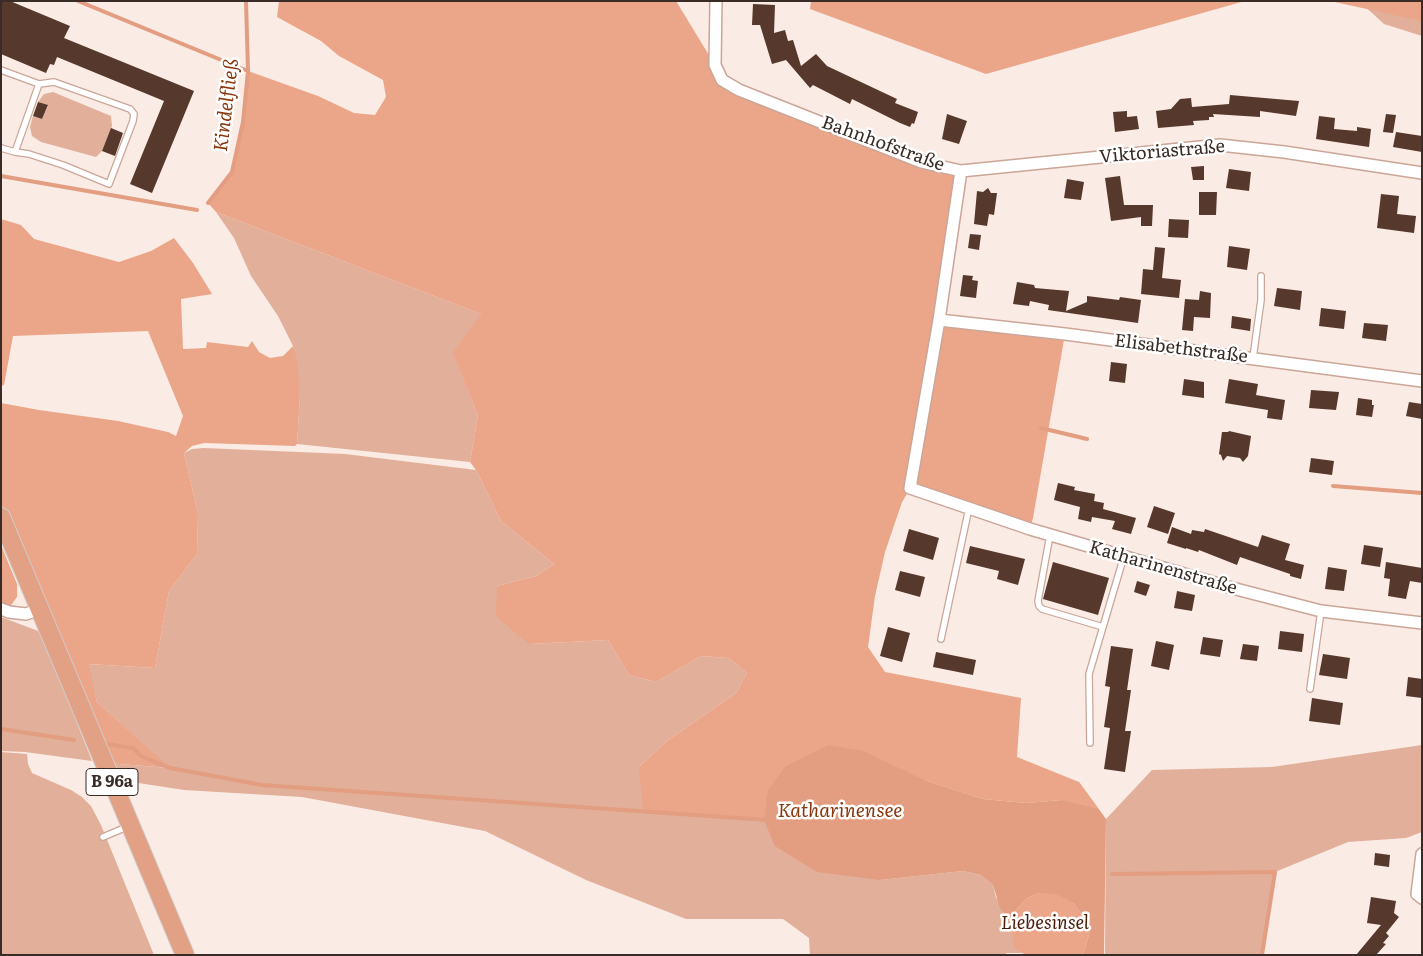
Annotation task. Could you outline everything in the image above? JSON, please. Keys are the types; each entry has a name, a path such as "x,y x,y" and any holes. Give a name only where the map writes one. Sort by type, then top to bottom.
{"main road":[{"name":"B 96a","path":"1,518 185,955"}],"street":[{"name":"Bahnhofstraße","path":"716,1 715,65 722,80 739,90 921,162 961,171 940,320 910,488"},
{"name":"Viktoriastraße","path":"961,171 1220,144 1422,173"},
{"name":"Elisabethstraße","path":"940,320 1253,358 1422,381"},
{"name":"Katharinenstraße","path":"910,488 1050,535 1232,588 1321,611 1422,623"},
{"path":"1,609 26,614 40,609"},
{"path":"1422,854 1417,894 1422,898"}],"lane":[{"path":"1,70 38,84 54,82 130,110 134,114 134,121 109,184 63,164 1,148"},
{"path":"15,152 38,84"},
{"path":"1253,358 1261,300 1261,276"},
{"path":"941,638 969,508"},
{"path":"1050,535 1038,601 1039,606 1042,609 1102,627"},
{"path":"1090,743 1089,674 1124,556"},
{"path":"1310,689 1321,611"},
{"path":"103,837 131,826"}],"shaded area":[{"path":"1359,1 1422,1 1422,36 1384,24"},
{"path":"53,92 111,116 112,126 102,151 96,157 41,142 32,136 30,127 33,116 42,119 48,106 38,102 44,94"},
{"path":"216,212 481,314 457,362 478,416 470,462 297,444 300,396 293,346 278,316 251,276 234,238"},
{"path":"192,449 345,454 476,470 501,521 554,564 536,576 497,586 529,644 608,640 629,675 656,682 701,656 729,658 747,673 736,693 667,741 639,767 772,722 1079,782 1098,808 1062,800 924,780 880,880 963,871 981,875 993,885 996,898 1081,955 1006,953 1006,955 810,955 809,938 783,919 686,919 586,880 485,831 302,797 184,790 119,780 107,763 169,768 97,702 88,664 155,668 169,591 197,554 198,514 184,453"},
{"path":"1,617 41,632 92,761 25,752 1,751"},
{"path":"1422,745 1422,832 1406,838 1348,842 1275,872 1262,955 1105,955 1106,819 1152,770 1272,767"},
{"path":"1,752 27,754 28,764 32,773 71,790 91,806 101,825 154,955 1,955"}],"green space":[{"path":"279,1 676,1 715,65 739,90 961,171 940,319 1065,334 1033,518 1030,528 910,489 902,502 885,552 875,596 868,647 885,672 1021,698 1017,757 1079,782 1098,808 1062,800 1026,803 983,799 924,780 768,790 764,820 643,810 639,767 667,741 736,693 747,673 729,658 701,656 656,682 629,675 608,640 529,644 496,616 497,586 536,576 554,564 501,521 476,470 470,462 478,416 453,353 481,314 216,212 208,203 232,172 243,122 248,71 318,96 354,113 375,115 386,97 383,80 339,56 321,41 277,17"},
{"path":"811,1 1245,1 986,74 810,9"},
{"path":"1330,1 1422,1 1422,21"},
{"path":"1,219 21,225 34,239 119,262 151,251 174,238 193,263 212,294 181,299 183,349 206,348 207,342 248,347 252,341 259,352 270,358 283,356 293,346 297,361 300,396 297,444 295,446 204,443 192,446 184,453 198,514 197,554 169,591 155,668 89,664 97,702 170,768 107,763 1,507 1,403 118,421 168,432 176,436 183,416 148,331 13,336 4,385 1,386"},
{"path":"1,545 17,584 17,597 9,608 1,605"},
{"name":"Liebesinsel","path":"1040,893 1056,893 1074,904 1086,920 1090,931 1084,952 1081,955 1026,955 1015,949 1009,918 1027,898"}],"water":[{"name":"Katharinensee","path":"828,745 863,751 924,780 983,799 1026,803 1062,800 1098,808 1106,819 1104,955 1081,955 1084,952 1090,931 1086,920 1074,904 1056,894 1040,893 1027,898 1009,918 1000,908 993,885 981,875 963,871 880,880 817,872 775,846 764,820 768,790 786,766"}],"building":[{"path":"1,1 10,1 70,26 64,38 194,91 152,193 130,184 164,101 57,57 54,65 50,64 46,73 1,54"},
{"path":"753,4 775,5 774,33 785,30 788,41 793,40 801,66 816,54 827,66 897,99 895,103 918,112 914,124 912,123 910,127 852,99 850,104 813,85 810,88 786,60 772,64 760,25 752,25"},
{"path":"1230,95 1299,101 1296,116 1260,111 1260,117 1213,114 1214,117 1209,117 1209,120 1193,121 1194,125 1158,128 1156,111 1171,109 1180,99 1191,98 1192,107 1229,104"},
{"path":"38,102 48,105 42,119 33,116"},
{"path":"1127,111 1127,117 1137,116 1139,129 1115,132 1113,112"},
{"path":"947,114 967,121 959,144 942,139"},
{"path":"1386,114 1396,115 1393,133 1383,132"},
{"path":"1319,116 1335,118 1334,129 1357,131 1357,127 1371,129 1369,147 1316,139"},
{"path":"111,128 123,133 115,156 102,151"},
{"path":"1396,132 1422,136 1422,152 1393,147"},
{"path":"1204,166 1204,180 1193,180 1191,167"},
{"path":"1229,169 1251,172 1249,191 1226,188"},
{"path":"1120,176 1124,205 1153,205 1152,226 1141,226 1141,217 1111,221 1105,178"},
{"path":"1067,179 1084,182 1081,200 1064,198"},
{"path":"988,188 991,193 997,193 994,215 989,214 987,226 974,224 977,191 983,192"},
{"path":"1199,192 1217,192 1216,215 1199,215"},
{"path":"1381,194 1399,196 1397,214 1416,216 1414,233 1377,228"},
{"path":"1169,219 1189,220 1188,238 1168,237"},
{"path":"970,234 981,235 979,250 968,248"},
{"path":"1229,246 1250,249 1247,270 1227,267"},
{"path":"1155,247 1165,248 1162,278 1181,280 1179,298 1141,294 1143,269 1153,270"},
{"path":"963,275 973,276 972,280 978,281 976,298 960,296"},
{"path":"1017,282 1034,285 1035,288 1069,291 1066,311 1087,302 1087,296 1119,300 1120,297 1141,300 1138,323 1048,310 1049,305 1030,301 1029,306 1013,304"},
{"path":"1277,288 1302,291 1300,310 1274,306"},
{"path":"1200,291 1211,293 1210,318 1194,317 1193,331 1182,330 1185,299 1199,300"},
{"path":"1321,308 1346,311 1344,329 1319,326"},
{"path":"1232,316 1251,319 1250,331 1231,328"},
{"path":"1364,323 1388,325 1386,341 1362,338"},
{"path":"1111,362 1127,364 1125,383 1109,381"},
{"path":"1184,379 1204,382 1204,398 1182,395"},
{"path":"1229,379 1258,384 1256,395 1285,400 1282,420 1267,418 1268,410 1225,403"},
{"path":"1311,390 1339,392 1336,410 1309,408"},
{"path":"1358,398 1372,400 1372,405 1374,405 1372,417 1356,415"},
{"path":"1409,402 1422,404 1422,419 1406,416"},
{"path":"1229,431 1251,436 1248,456 1243,462 1240,458 1227,456 1223,461 1219,454 1222,432"},
{"path":"1311,458 1334,461 1332,475 1309,472"},
{"path":"1058,483 1075,487 1074,490 1095,494 1094,501 1104,503 1103,509 1136,518 1131,534 1112,529 1115,521 1092,517 1091,522 1078,519 1080,507 1054,500"},
{"path":"1154,506 1175,513 1168,534 1147,527"},
{"path":"1172,527 1191,534 1192,530 1204,532 1205,529 1258,547 1262,535 1290,544 1285,560 1304,565 1301,579 1240,557 1237,565 1199,550 1198,552 1167,543"},
{"path":"909,529 939,538 933,560 903,551"},
{"path":"1364,545 1383,548 1380,567 1361,564"},
{"path":"970,546 1025,559 1018,585 997,579 999,571 966,563"},
{"path":"1053,562 1109,578 1098,615 1043,599"},
{"path":"1386,562 1422,568 1422,583 1410,581 1406,599 1388,596 1390,579 1384,578"},
{"path":"1328,567 1347,570 1344,591 1325,589"},
{"path":"900,571 925,577 920,597 895,590"},
{"path":"1137,581 1150,585 1146,596 1134,592"},
{"path":"1177,591 1195,595 1192,611 1174,608"},
{"path":"888,627 910,633 902,662 880,656"},
{"path":"1280,631 1304,634 1302,652 1278,649"},
{"path":"1203,637 1223,640 1220,657 1200,654"},
{"path":"1156,641 1174,645 1169,670 1151,666"},
{"path":"1243,644 1259,646 1257,661 1240,659"},
{"path":"1111,646 1133,649 1127,690 1131,690 1125,731 1131,731 1125,772 1104,769 1110,728 1104,727 1110,687 1105,686"},
{"path":"936,652 976,660 973,675 933,667"},
{"path":"1323,654 1350,658 1347,679 1319,675"},
{"path":"1408,677 1422,679 1422,698 1406,696"},
{"path":"1312,698 1343,703 1340,725 1309,721"},
{"path":"1375,853 1390,855 1389,867 1374,865"},
{"path":"1371,897 1396,901 1394,913 1399,917 1386,933 1389,936 1383,943 1386,944 1376,955 1356,955 1381,925 1367,923"}],"waterway":[{"path":"78,1 248,71"},
{"name":"Kindelfließ","path":"208,203 232,172 243,122 248,71 246,1"},
{"name":"Kindelfließ","path":"1,176 197,210"},
{"path":"1041,428 1087,439"},
{"path":"1333,486 1422,493"},
{"path":"1,729 74,740"},
{"path":"106,744 133,748 141,756 170,768 262,785 767,820"},
{"path":"1112,874 1275,872 1262,955"}]}
